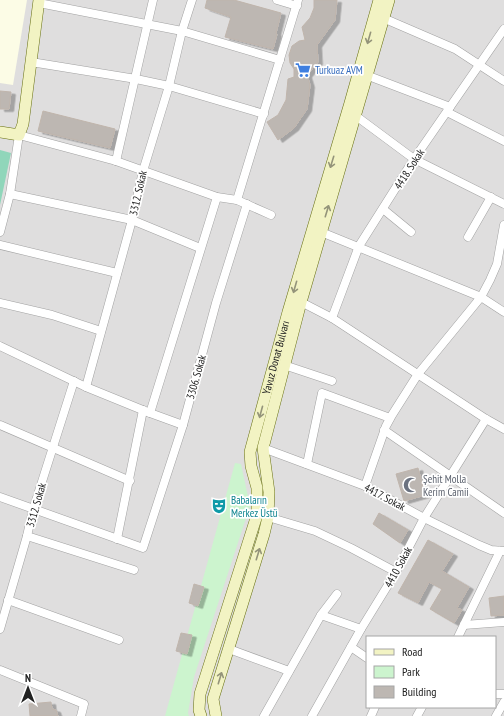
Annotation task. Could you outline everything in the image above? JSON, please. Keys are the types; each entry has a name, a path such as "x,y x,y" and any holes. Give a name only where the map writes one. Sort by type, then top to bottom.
{"street":[{"path":"116,161 153,0"},
{"name":"3312. Sokak","path":"86,387 132,220 143,171 169,86 182,31 192,0"},
{"path":"237,200 298,3 277,0"},
{"name":"Yavuz Donat Bulvarı","path":"201,716 199,710 200,694 257,515 257,488 251,466 250,452 288,312 379,0"},
{"name":"Yavuz Donat Bulvarı","path":"216,716 213,699 264,534 268,516 269,492 263,448 301,302 389,0"},
{"path":"0,232 10,194 19,135 23,124 39,2 182,31 280,60"},
{"path":"383,18 455,49 504,81"},
{"name":"4418. Sokak","path":"332,318 359,246 414,159 504,29"},
{"path":"31,62 136,79 169,86 264,114"},
{"path":"366,75 448,110 504,141"},
{"path":"356,116 414,159 504,204"},
{"path":"0,132 19,135 116,161 217,197 237,200 271,214"},
{"path":"10,194 132,220 200,248"},
{"path":"0,497 117,539 147,412 217,197"},
{"path":"468,237 491,197"},
{"name":"3306. Sokak","path":"117,539 143,548 183,425 216,303 247,204"},
{"path":"383,209 411,232"},
{"path":"365,486 384,430 390,418 418,374 481,297 501,256 504,225"},
{"path":"321,232 359,246 481,297 504,312"},
{"path":"0,245 117,273"},
{"path":"301,302 332,318 486,419 504,429"},
{"path":"0,303 52,315 101,331"},
{"path":"0,346 86,387 183,425"},
{"path":"284,365 332,380"},
{"name":"3312. Sokak","path":"0,629 33,510 74,381"},
{"path":"307,464 322,393 390,418"},
{"name":"4410 Sokak","path":"312,716 361,629 396,572 424,518 486,419"},
{"path":"0,425 130,481"},
{"path":"384,430 504,513"},
{"name":"4417. Sokak","path":"263,448 365,486 424,518 479,545 491,550 502,551"},
{"path":"268,516 315,532 351,548 396,572"},
{"path":"27,536 134,570"},
{"path":"458,636 502,551"},
{"path":"264,716 321,615 337,594"},
{"path":"8,600 120,640"},
{"path":"321,615 361,629"},
{"path":"464,625 504,622"},
{"path":"351,648 366,657"},
{"path":"229,649 289,671"},
{"path":"0,670 84,704 81,716"},
{"path":"496,716 504,702"}],"shaded area":[{"path":"0,0 504,0 504,716 0,716"},
{"path":"0,0 27,0 13,85 0,83"}],"green space":[{"path":"0,150 11,153 0,205"},
{"path":"235,463 241,464 250,506 194,677 188,713 189,716 165,716"}],"building":[{"path":"207,0 234,0 281,13 273,49 225,37 231,17 205,8"},
{"name":"Turkuaz AVM","path":"314,0 337,0 335,20 317,45 318,62 307,75 310,85 307,109 294,128 278,140 267,122 278,115 286,100 288,79 294,77 294,69 290,63 289,55 292,46 299,41 305,40 302,27 310,18 314,8"},
{"path":"0,91 11,92 9,109 0,109"},
{"path":"43,111 115,129 110,148 38,131"},
{"name":"Şehit Molla Kerim Camii","path":"418,468 425,495 404,501 396,474"},
{"path":"379,513 408,530 400,543 373,524"},
{"path":"428,540 453,554 442,571 469,587 457,608 462,610 454,623 430,609 442,589 429,582 418,603 398,593"},
{"path":"194,584 204,587 198,606 189,603"},
{"path":"504,596 504,615 491,616 489,598"},
{"path":"181,633 192,635 187,654 176,651"},
{"path":"51,702 52,709 56,710 58,716 30,716 29,704"}],"place":[{"name":"Turkuaz AVM","path":"303,70"},
{"name":"Şehit Molla Kerim Camii","path":"411,485"},
{"name":"Babaların Merkez Üstü","path":"219,506"}]}
